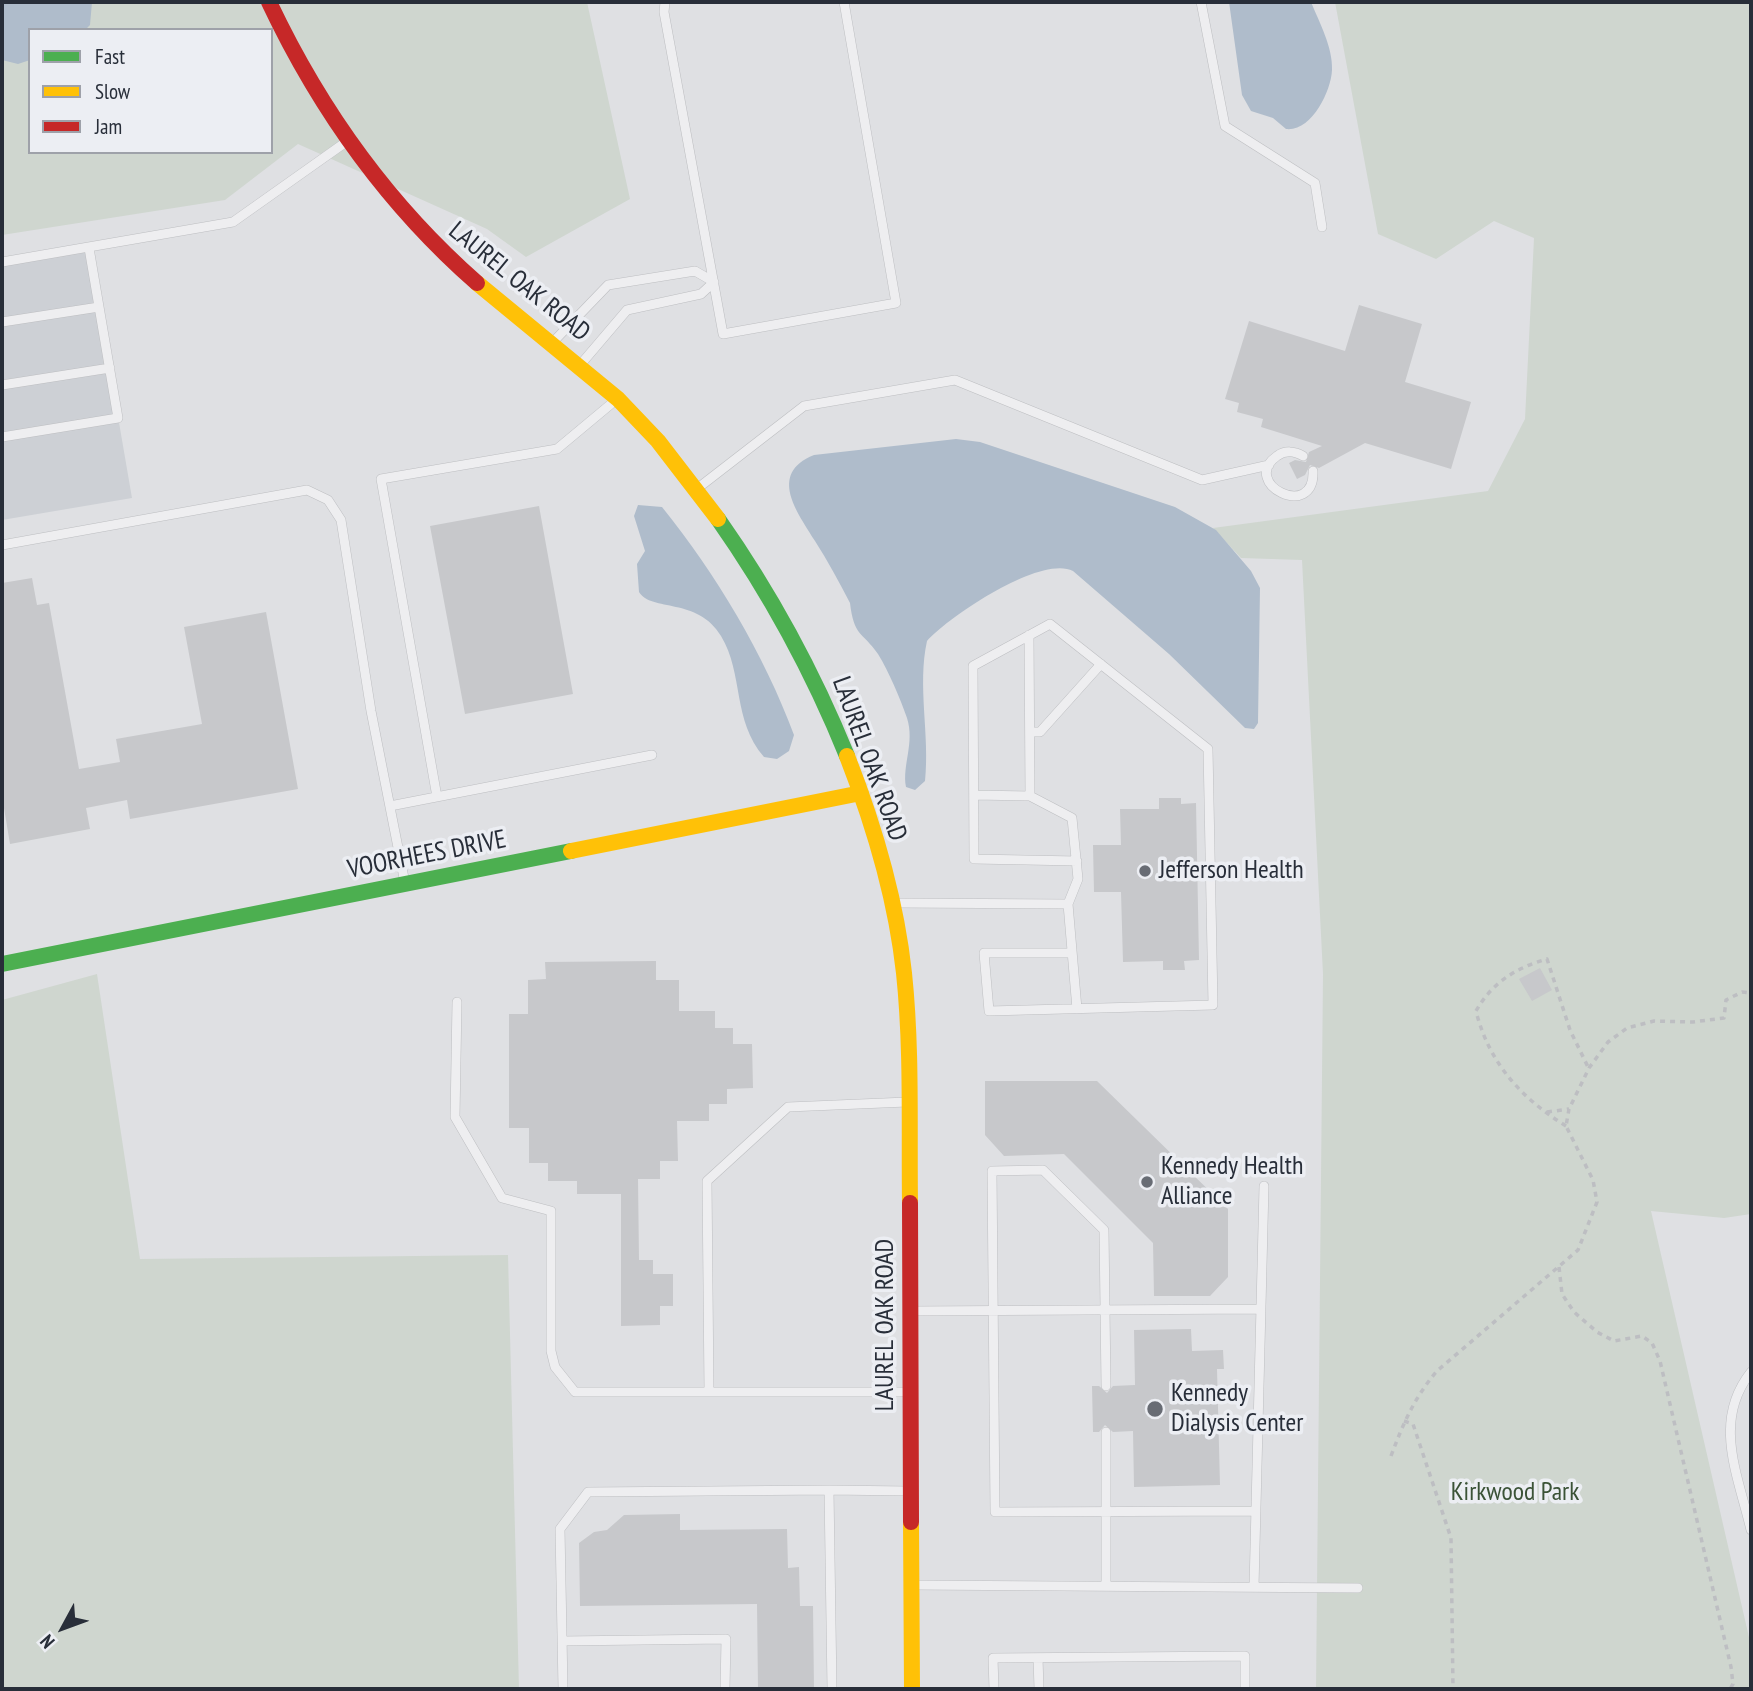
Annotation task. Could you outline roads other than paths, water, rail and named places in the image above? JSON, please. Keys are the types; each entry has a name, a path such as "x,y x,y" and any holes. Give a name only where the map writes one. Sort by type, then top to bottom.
{"street":[{"name":"LAUREL OAK ROAD","path":"270,2 305,75 385,193 429,240 484,290 581,364 618,398 655,437 696,489 739,547 778,608 816,681 861,793 893,903 907,1001 912,1311 909,1491 912,1689"},
{"name":"VOORHEES DRIVE","path":"2,964 861,793"}],"lane":[{"path":"665,2 664,12 723,334 896,303 844,2"},
{"path":"1202,2 1225,127 1315,183 1322,227"},
{"path":"2,262 233,222 348,141"},
{"path":"2,437 118,418 89,248"},
{"path":"553,342 608,285 695,271 714,282"},
{"path":"581,364 627,310 701,294 714,282"},
{"path":"2,322 99,307"},
{"path":"2,385 110,368"},
{"path":"696,489 804,406 955,380 1202,480 1269,465"},
{"path":"437,796 380,479 557,449 618,398"},
{"path":"1303,456 1286,452 1276,456 1269,465 1271,486 1279,494 1289,497 1300,495 1309,488 1312,471"},
{"path":"2,545 307,490 328,500 341,520 371,710 405,884"},
{"path":"1072,953 984,953 989,1011 1213,1005 1208,748 1050,624 973,666 974,859 1077,860"},
{"path":"1030,635 1030,796"},
{"path":"1030,732 1040,732 1101,664"},
{"path":"390,806 652,755"},
{"path":"974,795 1030,796 1072,818 1078,879 1068,904 1077,1009"},
{"path":"893,903 1068,904"},
{"path":"457,1002 455,1117 502,1198 551,1211 551,1351 555,1367 563,1381 575,1392 911,1392"},
{"path":"709,1392 707,1181 788,1107 909,1102"},
{"path":"1105,1386 1104,1230 1043,1170 992,1171 995,1513 1256,1511"},
{"path":"1254,1587 1264,1186"},
{"path":"912,1311 1261,1309"},
{"path":"1751,1372 1737,1391 1729,1415 1730,1439 1751,1530"},
{"path":"1106,1432 1106,1586"},
{"path":"829,1490 832,1689"},
{"path":"563,1689 560,1529 588,1492 909,1491"},
{"path":"910,1585 1358,1588"},
{"path":"562,1641 726,1639 725,1689"},
{"path":"994,1689 993,1658 1245,1656 1245,1689"},
{"path":"1038,1658 1038,1689"}],"water":[{"path":"2,2 92,2 90,25 87,28 28,28 28,61 18,64 2,60"},
{"path":"1229,2 1311,2 1328,44 1332,70 1324,99 1304,124 1286,129 1273,118 1251,111 1242,95"},
{"path":"956,439 980,442 1175,507 1216,530 1251,571 1260,588 1258,723 1254,729 1245,728 1169,654 1073,571 1058,568 1039,572 996,591 955,617 927,641 923,675 925,781 915,790 906,787 910,736 901,702 878,654 856,628 850,603 801,518 790,495 789,483 792,473 800,463 814,455"},
{"path":"638,505 662,507 720,587 753,645 794,735 789,751 777,759 764,757 747,728 733,666 721,636 700,615 654,602 639,592 637,564 645,551 634,516"}],"place":[{"name":"Jefferson Health","path":"1145,871"},
{"name":"Kennedy Health Alliance","path":"1147,1182"},
{"name":"Kennedy Dialysis Center","path":"1155,1409"}],"park label":[{"name":"Kirkwood Park","path":"1515,1493"}]}
